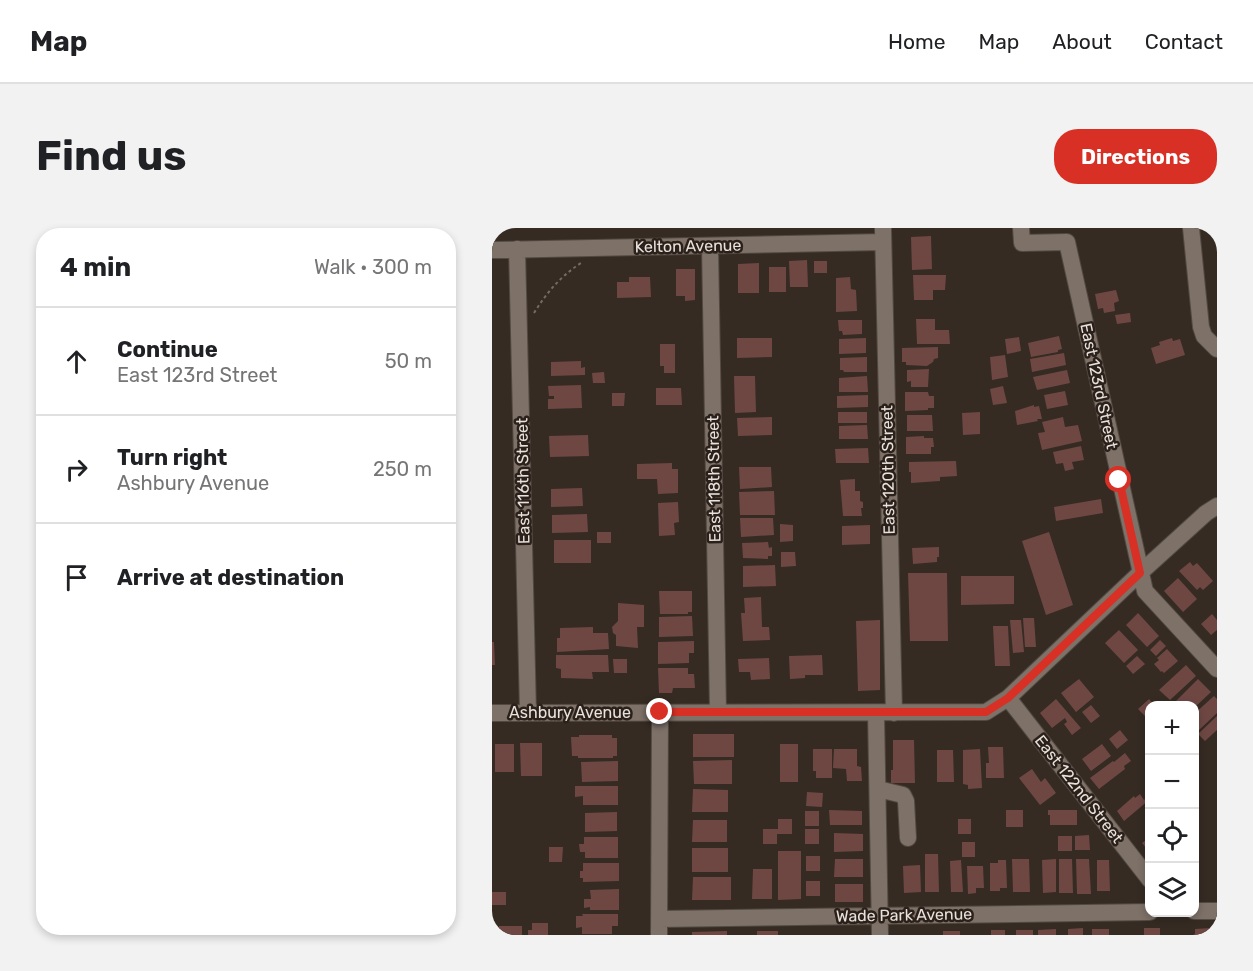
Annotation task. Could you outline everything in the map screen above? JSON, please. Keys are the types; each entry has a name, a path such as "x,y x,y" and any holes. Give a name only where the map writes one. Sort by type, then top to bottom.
{"street":[{"name":"East 123rd Street","path":"1022,228 1022,243 1067,242 1145,591 1217,669"},
{"path":"1191,228 1201,327 1204,336 1217,349"},
{"name":"Kelton Avenue","path":"492,250 710,246 883,235"},
{"name":"East 120th Street","path":"883,235 894,713"},
{"name":"East 118th Street","path":"710,246 718,712"},
{"name":"East 116th Street","path":"517,249 528,712"},
{"name":"Ashbury Avenue","path":"492,713 986,712 1008,698 1140,573 1206,513 1217,506"},
{"name":"East 122nd Street","path":"1008,698 1145,875"},
{"path":"659,927 660,712"},
{"path":"876,713 880,935"},
{"path":"878,789 903,795 906,801 908,838"},
{"path":"1199,912 1217,911"},
{"name":"Wade Park Avenue","path":"659,927 880,915 1145,912"}],"path":[{"path":"534,315 555,284 582,263"}],"building":[{"path":"931,236 932,269 912,270 911,237"},
{"path":"807,260 808,287 790,287 789,261"},
{"path":"814,261 827,261 827,273 814,273"},
{"path":"759,263 759,293 738,293 738,264"},
{"path":"769,267 786,267 786,292 769,292"},
{"path":"676,269 695,269 695,300 685,301 685,296 676,296"},
{"path":"913,275 946,275 945,290 933,290 933,300 914,300"},
{"path":"629,277 650,277 651,297 617,298 617,282 629,282"},
{"path":"850,277 851,289 856,290 857,311 836,312 836,278"},
{"path":"1116,290 1119,301 1114,303 1115,311 1104,313 1103,308 1098,309 1095,294"},
{"path":"1130,313 1131,322 1117,324 1115,315"},
{"path":"916,319 935,319 935,330 949,330 950,344 917,344"},
{"path":"838,320 862,320 862,334 843,335 842,331 839,331"},
{"path":"1059,336 1062,349 1058,352 1031,357 1028,343"},
{"path":"1019,337 1021,351 1007,354 1005,339"},
{"path":"737,338 772,338 772,357 737,358"},
{"path":"866,338 866,353 839,354 839,339"},
{"path":"1172,338 1173,341 1180,339 1185,355 1156,364 1151,348 1160,345 1159,342"},
{"path":"660,344 675,344 675,373 664,373 664,366 660,366"},
{"path":"938,347 938,358 927,366 906,365 906,362 902,362 902,348"},
{"path":"1064,353 1066,365 1032,372 1030,359"},
{"path":"1005,355 1008,377 992,380 990,357"},
{"path":"867,357 867,372 840,370 840,358"},
{"path":"581,361 581,368 585,367 585,375 551,376 551,362"},
{"path":"929,369 928,387 911,387 911,381 907,382 907,370"},
{"path":"1067,370 1070,383 1037,390 1033,377"},
{"path":"604,372 605,383 593,383 592,373"},
{"path":"734,376 755,376 756,412 735,413"},
{"path":"867,376 868,392 839,392 839,378"},
{"path":"581,385 582,408 548,409 548,399 554,399 554,396 549,396 548,386"},
{"path":"1003,386 1007,403 993,405 990,389"},
{"path":"656,388 681,388 682,405 656,405"},
{"path":"1065,391 1068,405 1047,409 1044,395"},
{"path":"905,392 928,392 929,396 934,396 934,408 905,411"},
{"path":"612,393 625,393 624,406 612,406"},
{"path":"868,395 868,407 837,408 837,396"},
{"path":"1034,405 1034,407 1039,406 1042,419 1017,425 1015,411"},
{"path":"838,412 867,412 867,423 838,423"},
{"path":"980,412 980,434 963,435 962,413"},
{"path":"907,415 932,415 933,431 907,431"},
{"path":"772,417 772,435 738,436 737,418"},
{"path":"1063,417 1065,427 1078,425 1082,441 1042,450 1038,433 1045,432 1042,422"},
{"path":"867,425 868,439 839,439 839,426"},
{"path":"588,435 589,456 550,457 549,436"},
{"path":"924,436 924,438 933,438 934,447 931,447 931,454 906,454 906,437"},
{"path":"1081,446 1084,460 1072,462 1074,469 1065,471 1063,463 1056,464 1053,452"},
{"path":"868,448 869,463 836,463 835,449"},
{"path":"956,461 957,476 940,477 940,481 911,483 909,462"},
{"path":"672,463 672,469 678,469 678,493 658,494 657,479 637,479 637,464"},
{"path":"739,467 771,467 772,487 740,489"},
{"path":"855,479 855,491 860,491 860,501 863,502 862,516 843,516 840,480"},
{"path":"582,488 583,506 551,507 551,489"},
{"path":"774,491 775,515 740,515 739,492"},
{"path":"1101,499 1103,513 1056,521 1054,507"},
{"path":"678,502 679,522 674,523 675,535 659,536 658,503"},
{"path":"587,514 588,532 552,533 552,515"},
{"path":"740,518 773,518 774,535 741,537"},
{"path":"780,524 793,525 793,541 780,542"},
{"path":"870,525 870,544 842,545 842,526"},
{"path":"597,532 611,532 611,543 597,543"},
{"path":"1049,532 1073,605 1046,615 1022,541"},
{"path":"554,540 591,540 591,563 554,563"},
{"path":"768,542 769,548 772,547 772,556 768,556 768,559 743,558 742,543"},
{"path":"939,547 937,562 913,564 912,548"},
{"path":"781,552 795,552 796,566 781,567"},
{"path":"1190,562 1193,566 1197,563 1213,581 1203,590 1200,587 1197,590 1179,571"},
{"path":"775,565 776,586 743,587 743,566"},
{"path":"908,573 947,573 948,641 910,641"},
{"path":"961,576 1014,576 1014,604 961,605"},
{"path":"1178,578 1197,599 1183,612 1164,591"},
{"path":"659,591 692,591 692,612 660,614"},
{"path":"761,597 762,627 769,627 770,640 743,641 741,613 745,613 744,598"},
{"path":"618,603 644,605 644,627 637,627 638,648 616,646 616,635 612,627 618,621"},
{"path":"1138,613 1159,636 1147,647 1126,625"},
{"path":"1212,614 1217,620 1217,630 1211,635 1201,624"},
{"path":"692,616 693,636 659,637 659,617"},
{"path":"1023,618 1034,618 1036,647 1025,647"},
{"path":"880,620 880,690 858,691 856,621"},
{"path":"1010,620 1021,620 1024,652 1013,653"},
{"path":"993,626 1008,626 1010,666 995,666"},
{"path":"593,627 593,633 608,633 609,649 557,652 560,628"},
{"path":"1119,630 1138,650 1124,663 1105,643"},
{"path":"1160,640 1166,646 1156,656 1150,650"},
{"path":"694,641 694,653 689,653 689,663 658,664 658,642"},
{"path":"492,642 494,642 495,665 492,665"},
{"path":"1167,649 1178,661 1164,673 1154,664"},
{"path":"556,655 608,655 609,672 592,672 593,679 561,678 561,669 556,668"},
{"path":"822,655 823,675 805,675 805,678 790,679 789,656"},
{"path":"1137,656 1145,664 1133,674 1126,666"},
{"path":"769,658 770,679 751,680 750,672 739,672 738,659"},
{"path":"613,659 627,659 627,673 614,673"},
{"path":"1186,665 1196,676 1170,700 1159,690"},
{"path":"658,668 688,668 688,674 694,674 695,688 673,688 672,693 659,693"},
{"path":"1079,679 1094,697 1076,712 1061,693"},
{"path":"1198,679 1211,692 1199,703 1199,701 1176,701"},
{"path":"1214,696 1217,699 1217,713 1199,730 1199,710"},
{"path":"1056,699 1081,728 1072,735 1064,724 1067,722 1065,718 1052,728 1040,713"},
{"path":"1145,703 1145,716 1138,709"},
{"path":"1091,705 1100,716 1091,723 1082,712"},
{"path":"1217,716 1217,730 1205,741 1199,733"},
{"path":"1120,730 1128,740 1117,749 1109,739"},
{"path":"693,734 734,734 734,757 693,757"},
{"path":"579,735 612,735 612,738 617,738 617,756 578,758 578,756 572,756 571,737 579,737"},
{"path":"893,740 914,740 915,783 891,783"},
{"path":"520,743 542,743 542,776 521,776"},
{"path":"495,744 514,744 514,772 495,772"},
{"path":"780,744 798,744 798,782 780,782"},
{"path":"1102,744 1111,756 1091,771 1082,759"},
{"path":"988,747 1003,747 1004,778 986,778 986,763 989,763"},
{"path":"813,749 832,749 832,778 816,778 816,771 813,771"},
{"path":"834,749 857,749 857,766 861,767 862,781 847,781 846,769 833,768"},
{"path":"980,749 982,788 968,789 968,785 963,784 963,750"},
{"path":"937,750 953,750 954,782 937,782"},
{"path":"1125,753 1131,761 1124,766 1125,769 1099,789 1090,778"},
{"path":"732,760 732,784 694,784 693,761"},
{"path":"618,761 618,781 582,782 581,762"},
{"path":"1032,769 1041,782 1045,778 1056,793 1040,805 1019,778"},
{"path":"575,786 618,786 618,805 583,805 583,796 575,797"},
{"path":"693,789 728,790 728,812 692,812"},
{"path":"807,792 823,793 822,807 806,806"},
{"path":"1140,794 1145,799 1145,803 1124,821 1117,811 1134,796 1135,798"},
{"path":"829,810 862,811 862,825 830,825"},
{"path":"1006,810 1023,810 1023,827 1006,827"},
{"path":"1048,810 1077,810 1077,825 1050,825"},
{"path":"805,811 819,811 819,826 805,826"},
{"path":"617,812 617,831 585,832 585,813"},
{"path":"778,819 792,819 792,834 777,834 777,844 763,844 763,829 778,829"},
{"path":"958,819 971,819 971,834 958,834"},
{"path":"693,820 727,820 727,842 692,842"},
{"path":"805,829 819,829 819,844 805,844"},
{"path":"834,833 863,834 863,851 834,852"},
{"path":"1089,835 1090,850 1075,850 1075,836"},
{"path":"1058,836 1072,836 1072,851 1058,851"},
{"path":"584,837 618,837 618,858 585,858 585,852 580,852 579,844 584,844"},
{"path":"962,842 975,842 975,857 962,857"},
{"path":"549,847 563,847 562,862 549,862"},
{"path":"692,848 728,848 728,872 692,872"},
{"path":"778,851 801,851 801,899 778,900"},
{"path":"925,854 938,854 939,892 925,892"},
{"path":"806,856 820,856 820,871 806,871"},
{"path":"835,859 863,859 863,877 834,877"},
{"path":"1012,859 1029,859 1030,892 1013,892"},
{"path":"1056,859 1056,892 1043,893 1042,860"},
{"path":"1059,859 1072,859 1073,893 1059,893"},
{"path":"1076,859 1089,859 1091,894 1077,894"},
{"path":"961,860 963,892 951,892 950,861"},
{"path":"998,860 1006,860 1007,888 990,891 990,863 998,863"},
{"path":"1097,860 1109,860 1110,891 1097,891"},
{"path":"583,863 619,863 619,881 583,882 583,878 580,878 580,871 583,871"},
{"path":"920,865 921,892 904,893 903,866"},
{"path":"967,866 983,866 984,888 976,888 976,893 968,894"},
{"path":"753,869 772,869 772,899 752,899"},
{"path":"693,877 731,877 731,900 692,900"},
{"path":"806,881 820,881 820,896 806,896"},
{"path":"835,884 863,884 863,902 835,902"},
{"path":"619,889 619,910 584,908 584,899 591,899 590,890"},
{"path":"492,892 506,892 506,905 492,905"},
{"path":"582,914 618,914 618,926 612,926 612,934 582,934 582,927 576,928 576,916 583,916"},
{"path":"532,923 548,923 548,935 528,935 528,930 532,930"},
{"path":"499,926 522,926 522,935 499,935"},
{"path":"1083,928 1083,935 1068,935 1068,929"},
{"path":"1144,928 1160,928 1160,935 1144,935"},
{"path":"1211,928 1212,935 1195,935 1195,929"},
{"path":"1056,929 1056,935 1038,935 1038,930"},
{"path":"1092,929 1109,929 1109,935 1092,935"},
{"path":"991,930 1005,930 1005,935 991,935"},
{"path":"1016,930 1033,930 1033,935 1016,935"},
{"path":"727,931 727,935 692,935 692,932"},
{"path":"757,931 778,931 778,935 757,935"},
{"path":"943,931 960,931 960,935 943,935"}],"route":[{"path":"660,712 986,712 1008,698 1140,573 1119,480"}]}
